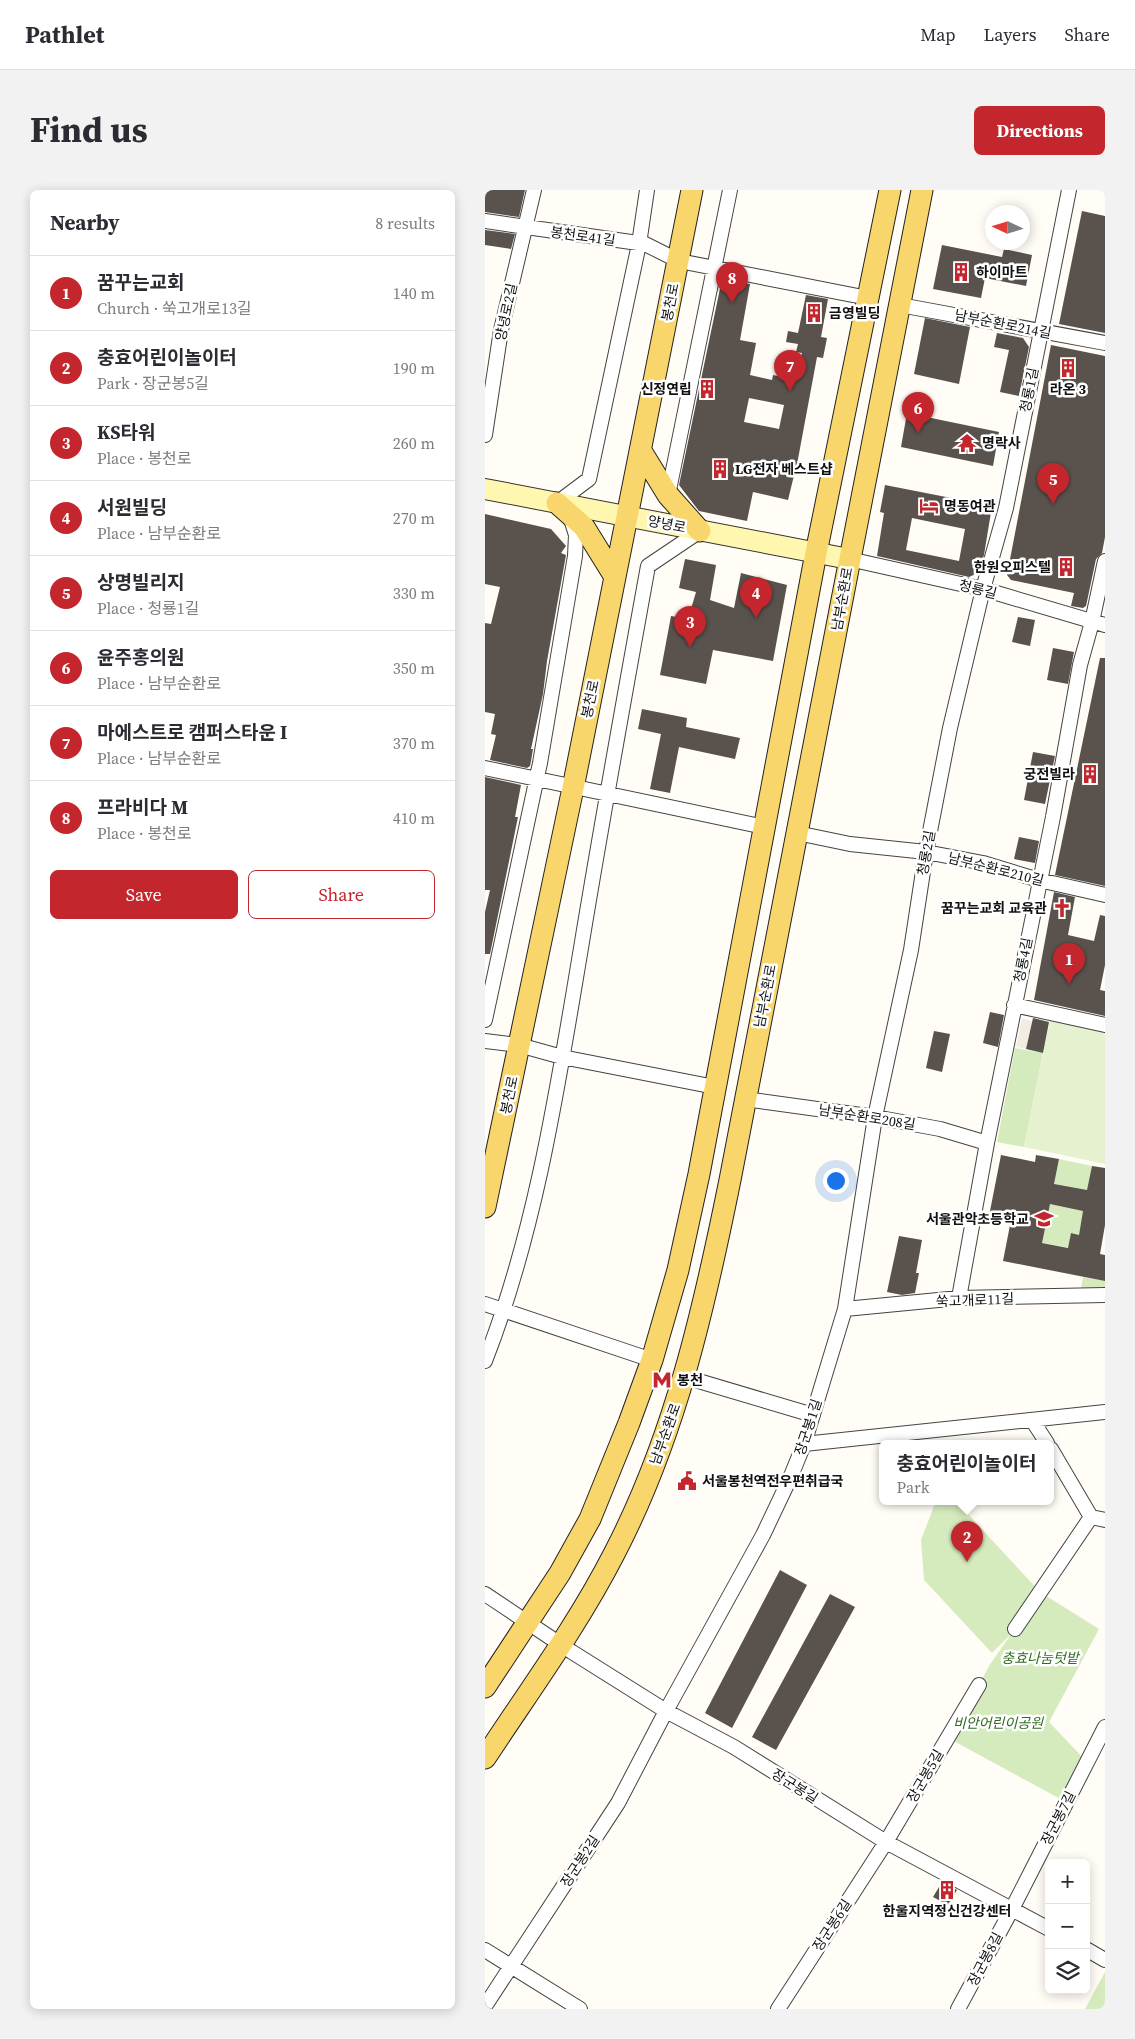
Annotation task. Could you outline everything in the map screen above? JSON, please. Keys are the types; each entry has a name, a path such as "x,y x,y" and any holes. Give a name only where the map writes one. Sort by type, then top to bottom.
{"main road":[{"name":"봉천로","path":"485,1207 573,788 693,190"},
{"path":"485,1687 560,1573 590,1519 652,1360 678,1270 699,1174 816,553 890,190"},
{"name":"남부순환로","path":"485,1758 553,1640 614,1555 633,1516 665,1436 685,1377 711,1275 849,560 887,378 922,190"},
{"path":"873,275 874,285 886,294 899,290 905,282"},
{"path":"854,370 856,364 864,358 874,357 883,363 887,372 887,378"},
{"path":"641,451 668,495 700,531"},
{"name":"양녕로","path":"485,489 563,508 627,516 849,560"},
{"path":"563,508 584,527 615,577"},
{"path":"726,1030 730,1045 740,1050 750,1047 757,1038"}],"street":[{"name":"양녕로2길","path":"485,435 490,378 534,190"},
{"path":"485,1020 536,779 575,556 576,535 563,508 589,479 639,244 647,190"},
{"path":"668,495 730,190"},
{"name":"청룡1길","path":"983,589 1006,508 1069,190"},
{"name":"봉천로41길","path":"485,221 645,244 679,261"},
{"path":"679,261 869,298"},
{"name":"남부순환로214길","path":"900,305 1105,343"},
{"path":"485,1361 525,1241 562,1057 606,794 648,566 700,531"},
{"name":"청룡길","path":"849,560 983,589 1098,624"},
{"name":"청룡4길","path":"959,1298 987,1143 1053,817 1080,666 1098,624 1105,562"},
{"name":"청룡2길","path":"875,1117 911,950 926,852 950,728 983,589"},
{"path":"1098,624 1105,615"},
{"path":"485,768 764,827"},
{"name":"남부순환로210길","path":"797,833 850,844 926,852 983,863 1039,880 1105,895"},
{"path":"1014,1005 1105,1025"},
{"path":"485,1041 519,1045 562,1057 715,1087"},
{"name":"남부순환로208길","path":"745,1099 875,1117 940,1130 987,1143"},
{"name":"장군봉1길","path":"666,1711 763,1535 791,1476 803,1444 845,1309 875,1117"},
{"name":"쑥고개로11길","path":"845,1309 959,1298 1105,1295"},
{"path":"485,1304 652,1360"},
{"path":"685,1377 813,1415"},
{"path":"803,1444 1105,1412"},
{"path":"1032,1420 1045,1440"},
{"path":"1015,1629 1098,1519 1054,1453"},
{"path":"485,1594 553,1640"},
{"name":"장군봉길","path":"553,1640 666,1711 734,1747 886,1842 1045,1927"},
{"name":"장군봉5길","path":"886,1842 979,1684"},
{"name":"장군봉2길","path":"485,2006 618,1804 666,1711"},
{"name":"장군봉7길","path":"1012,1908 1105,1726"},
{"name":"장군봉6길","path":"778,2009 886,1842"},
{"name":"장군봉8길","path":"957,2009 1012,1908"},
{"path":"485,1950 580,2009"},
{"path":"1090,1951 1105,1960"}],"green space":[{"path":"1051,1015 1105,1026 1105,1164 1024,1147"},
{"path":"1015,1048 1043,1053 1024,1147 997,1142"},
{"path":"1059,1159 1092,1166 1079,1235 1071,1233 1070,1239 1077,1241 1076,1249 1028,1240 1043,1237"},
{"path":"1083,1277 1105,1281 1105,1292 1080,1293"},
{"path":"934,1505 960,1505 1040,1592 1099,1629 1049,1722 1087,1762 1066,1802 948,1738 991,1663 1012,1633 992,1653 924,1580 921,1540"},
{"path":"1105,1972 1105,2009 1085,2009"}],"shaded area":[{"path":"1022,1018 1032,1021 1026,1049 1016,1047"}],"building":[{"path":"485,190 525,190 519,217 485,212"},
{"path":"1082,211 1105,216 1105,333 1059,324"},
{"path":"485,230 515,234 511,249 485,245"},
{"name":"하이마트","path":"942,245 1002,257 1004,250 1032,255 1026,286 985,278 981,298 933,289"},
{"path":"722,279 750,284 740,340 756,343 750,375 772,380 773,375 796,380 802,353 796,352 798,344 786,342 788,331 798,333 806,295 828,299 821,337 827,338 823,358 817,357 798,459 788,500 753,492 747,521 699,511 679,485","holes":["749,398 784,405 779,429 744,422"]},
{"path":"925,318 970,327 959,384 914,374"},
{"path":"997,333 1023,338 1029,347 1019,396 1000,392 1009,350 994,347"},
{"path":"1051,345 1105,356 1105,537 1102,553 1096,559 1086,606 1083,608 1071,606 1074,593 1011,580 1007,575"},
{"name":"명락사","path":"907,413 999,432 993,466 901,447"},
{"path":"885,485 992,506 984,555 978,573 969,577 877,556 884,513 880,512","holes":["912,518 965,529 959,561 906,550"]},
{"path":"485,514 551,529 566,546 561,553 566,555 543,694 531,749 533,749 531,761 530,766 527,768 490,760 496,735 491,734 495,714 485,712 485,623 491,624 500,587 485,584"},
{"path":"685,559 716,565 710,600 734,608 741,573 787,585 773,661 713,650 706,684 660,675 671,616 688,619 696,592 679,588"},
{"path":"1018,617 1035,620 1030,646 1012,642"},
{"path":"1053,648 1074,652 1068,684 1047,680"},
{"path":"1100,658 1105,658 1105,886 1055,875"},
{"path":"642,709 687,718 686,727 740,738 735,759 679,747 670,793 650,789 661,734 638,729"},
{"path":"1033,752 1055,756 1045,804 1024,800"},
{"path":"485,777 521,785 515,817 518,817 490,954 485,954 485,912 490,890 485,890"},
{"path":"1019,837 1039,841 1035,863 1014,859"},
{"path":"1054,892 1075,897 1068,935 1094,941 1100,915 1105,916 1105,965 1100,990 1105,991 1105,1016 1034,1000"},
{"path":"990,1012 1004,1015 998,1047 983,1043"},
{"path":"1033,1018 1049,1022 1043,1053 1026,1049"},
{"path":"934,1031 950,1034 942,1072 926,1068"},
{"path":"1001,1155 1035,1162 1036,1155 1059,1159 1054,1184 1087,1190 1092,1166 1105,1168 1105,1225 1100,1254 1105,1255 1105,1281 1003,1261 1011,1220 989,1216","holes":["1050,1204 1083,1211 1079,1235 1071,1233 1068,1248 1042,1243"]},
{"path":"899,1236 922,1240 916,1273 919,1273 915,1293 902,1295 887,1292"},
{"path":"780,1570 807,1585 732,1728 705,1713"},
{"path":"830,1594 855,1607 776,1750 752,1737"},
{"name":"한울지역정신건강센터","path":"942,1882 957,1890 948,1905 933,1897"}],"place":[{"name":"하이마트","path":"961,272"},
{"name":"프라비다 M","path":"732,303"},
{"name":"금영빌딩","path":"814,313"},
{"name":"라온 3","path":"1068,368"},
{"name":"신정연립","path":"707,389"},
{"name":"마에스트로 캠퍼스타운 I","path":"790,391"},
{"name":"윤주홍의원","path":"918,433"},
{"name":"명락사","path":"967,443"},
{"name":"LG전자 베스트샵","path":"720,469"},
{"name":"상명빌리지","path":"1053,504"},
{"name":"명동여관","path":"929,506"},
{"name":"한원오피스텔","path":"1066,567"},
{"name":"서원빌딩","path":"756,618"},
{"name":"KS타워","path":"690,647"},
{"name":"궁전빌라","path":"1090,774"},
{"name":"꿈꾸는교회 교육관","path":"1062,908"},
{"name":"꿈꾸는교회","path":"1069,984"},
{"name":"서울관악초등학교","path":"1044,1219"},
{"name":"봉천","path":"662,1380"},
{"name":"서울봉천역전우편취급국","path":"687,1481"},
{"name":"충효어린이놀이터","path":"967,1562"},
{"name":"한울지역정신건강센터","path":"947,1890"}],"park label":[{"name":"충효나눔텃밭","path":"1040,1658"},
{"name":"비안어린이공원","path":"998,1723"}]}
